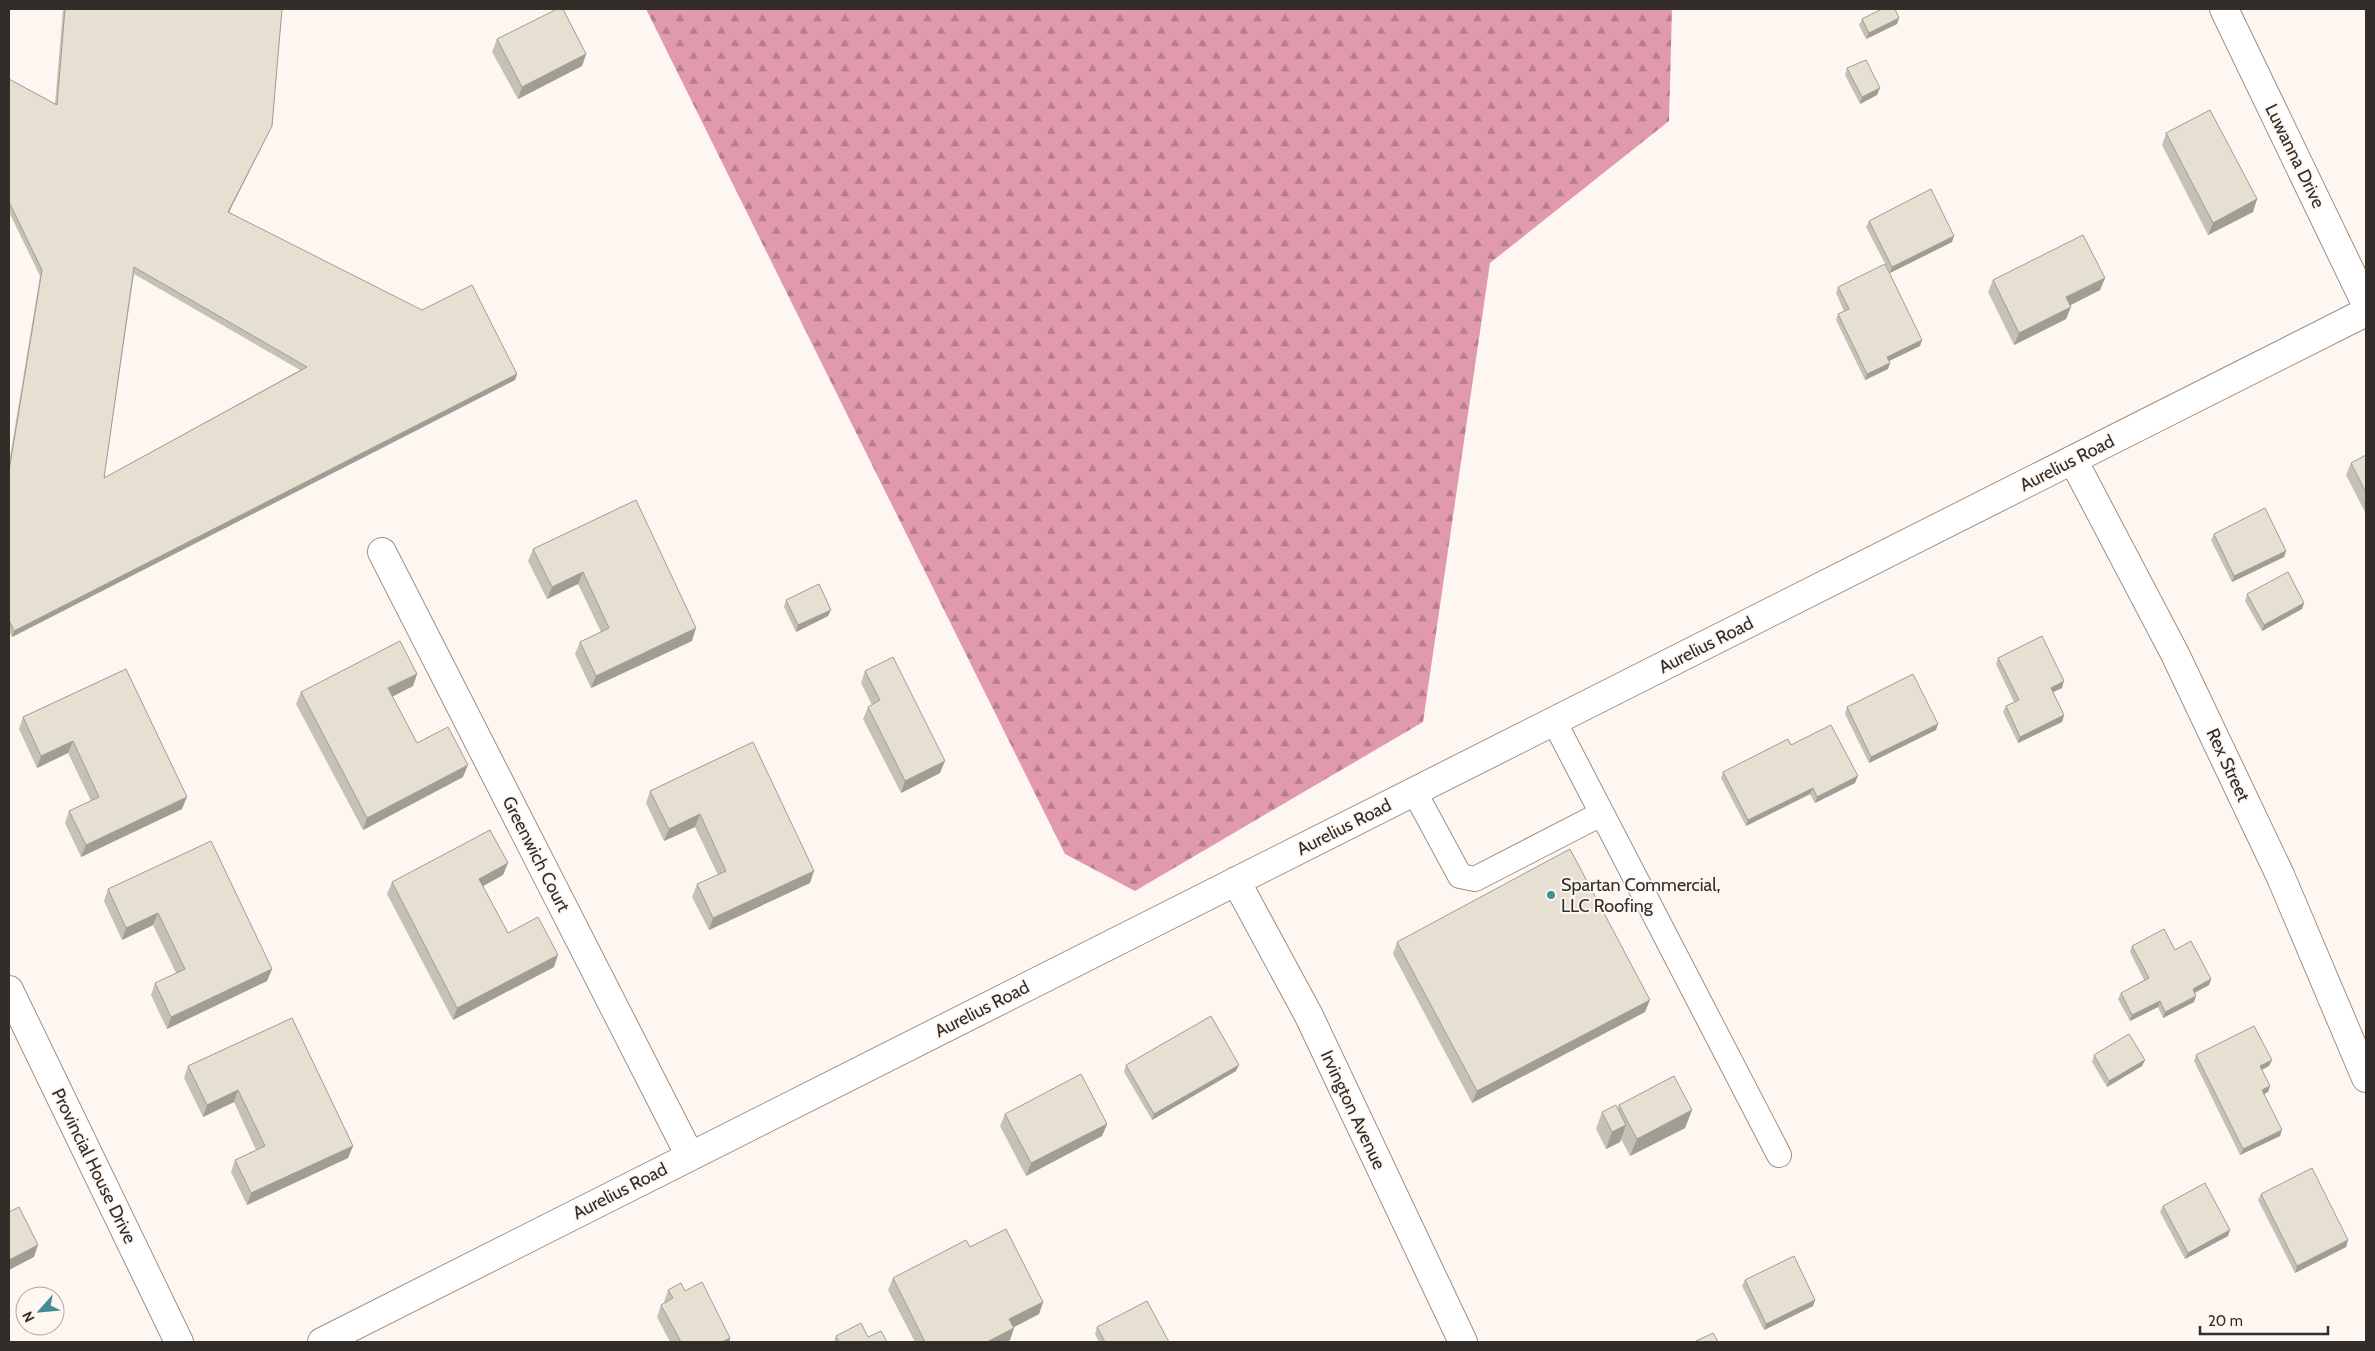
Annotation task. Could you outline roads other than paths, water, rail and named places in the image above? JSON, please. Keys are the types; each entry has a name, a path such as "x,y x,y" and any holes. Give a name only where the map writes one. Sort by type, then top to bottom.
{"street":[{"name":"Luwanna Drive","path":"2224,9 2366,304"},
{"name":"Aurelius Road","path":"322,1342 2366,312"},
{"name":"Rex Street","path":"2073,460 2179,663 2280,875 2366,1078"},
{"name":"Greenwich Court","path":"382,552 690,1156"},
{"name":"Irvington Avenue","path":"1236,881 1309,1016 1463,1342"},
{"name":"Provincial House Drive","path":"9,990 179,1342"}],"lane":[{"path":"1554,721 1779,1155"},
{"path":"1414,792 1460,876 1475,879 1602,814"}],"place":[{"name":"Spartan Commercial, LLC Roofing","path":"1551,895"}]}
